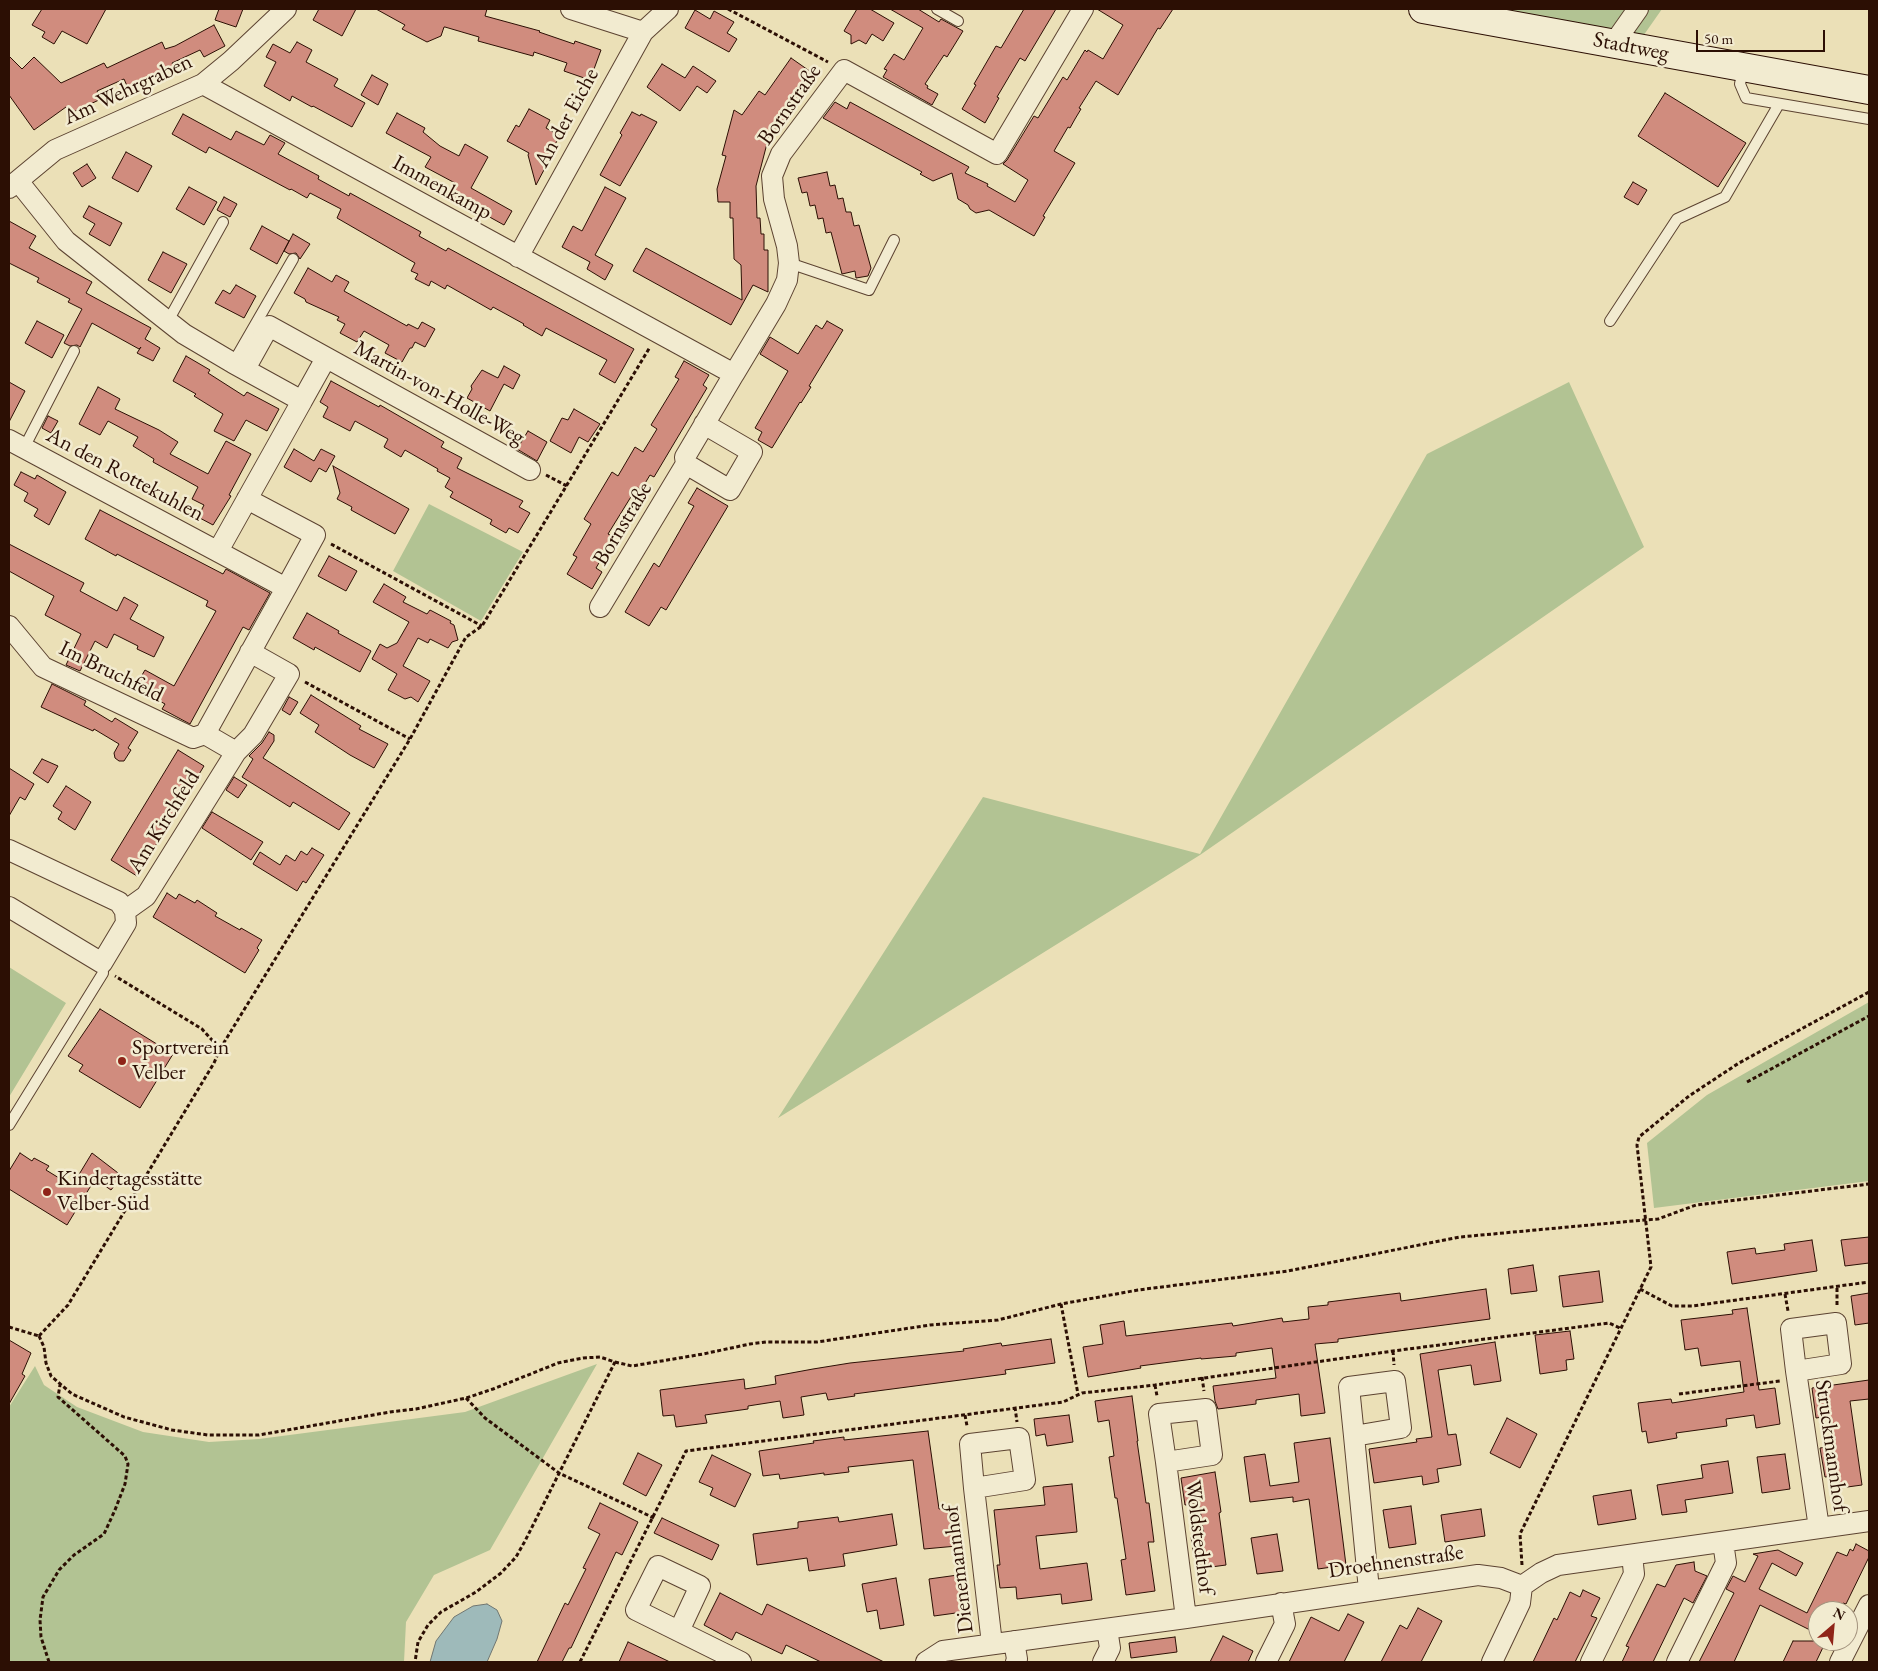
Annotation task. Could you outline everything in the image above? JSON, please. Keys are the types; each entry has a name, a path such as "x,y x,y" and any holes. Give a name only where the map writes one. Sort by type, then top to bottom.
{"street":[{"name":"Am Wehrgraben","path":"13,184 55,150 203,84 231,61 286,9"},
{"path":"571,9 643,32"},
{"name":"An der Eiche","path":"518,257 643,32 668,9"},
{"name":"Bornstraße","path":"600,607 686,464 685,457 776,304 787,280 789,263 787,246 774,199 772,176 781,154 844,70 997,154 1083,9"},
{"name":"Stadtweg","path":"1423,9 1869,90"},
{"path":"1614,43 1638,9"},
{"name":"Immenkamp","path":"203,84 658,334"},
{"path":"13,184 66,242 184,334 302,401 218,551 286,588"},
{"name":"Martin-von-Holle-Weg","path":"239,366 268,326 530,470"},
{"path":"658,334 734,374"},
{"name":"Martin-von-Holle-Weg","path":"302,401 326,358"},
{"path":"686,464 730,490 752,452 704,424"},
{"name":"An den Rottekuhlen","path":"16,444 218,551"},
{"path":"236,752 205,734 315,535 247,499"},
{"name":"Im Bruchfeld","path":"9,626 43,668 193,738 205,734"},
{"path":"250,652 290,674"},
{"name":"Am Kirchfeld","path":"126,911 146,896 236,752 253,735 290,674"},
{"path":"9,850 119,902 126,911 126,922 102,963 9,907"},
{"name":"Struckmannhof","path":"1797,1375 1820,1528"},
{"path":"1354,1436 1369,1590"},
{"name":"Woldstedthof","path":"1166,1462 1186,1618"},
{"name":"Dienemannhof","path":"974,1488 992,1644"},
{"path":"1492,1662 1520,1603 1522,1586 1558,1565 1869,1521"},
{"path":"1677,1662 1726,1562 1723,1542"},
{"path":"1591,1662 1634,1574 1632,1555"},
{"name":"Droehnenstraße","path":"926,1662 943,1651 1186,1618 1478,1575 1501,1578 1522,1586"},
{"path":"1266,1662 1285,1624 1281,1603"},
{"path":"1840,1662 1869,1605"},
{"path":"1103,1662 1110,1648 1108,1629"},
{"path":"679,1631 740,1662"},
{"path":"1014,1641 1016,1662"}],"lane":[{"path":"937,9 958,21"},
{"path":"1743,68 1740,84 1746,98 1869,119"},
{"path":"1610,321 1677,219 1725,197 1779,104"},
{"path":"168,321 223,222"},
{"path":"789,263 868,290 894,240"},
{"path":"239,366 293,259"},
{"path":"16,444 74,350"},
{"path":"9,1125 103,973 102,963"}],"path":[{"path":"728,9 844,70"},
{"path":"39,1336 68,1305 214,1063 220,1049 410,739 466,637 482,626 658,334"},
{"path":"315,535 482,626"},
{"path":"290,674 410,739"},
{"path":"102,963 112,974 202,1030 220,1049"},
{"path":"1522,1586 1520,1534 1651,1267 1644,1220 1637,1145 1639,1137 1689,1096 1739,1062 1869,992"},
{"path":"1747,1082 1869,1016"},
{"path":"39,1336 51,1376 72,1394 124,1417 172,1430 208,1435 259,1435 416,1409 466,1398 558,1363 583,1358 600,1357 632,1366 750,1344 817,1342 930,1325 998,1320 1061,1304 1138,1290 1288,1271 1460,1237 1658,1219 1696,1205 1869,1184"},
{"path":"1640,1289 1672,1306 1692,1306 1869,1282"},
{"path":"1061,1304 1078,1394"},
{"path":"580,1662 654,1518 686,1450 1063,1402 1078,1394 1609,1323 1620,1328"},
{"path":"9,1327 39,1336"},
{"path":"415,1662 418,1642 428,1625 441,1612 476,1592 501,1573 516,1557 615,1362"},
{"path":"1679,1394 1797,1375"},
{"path":"49,1662 40,1629 43,1597 59,1570 74,1555 104,1534 116,1510 125,1484 128,1464 125,1456 120,1451 58,1397 60,1385"},
{"path":"466,1398 485,1418 560,1473 654,1518"}],"green space":[{"path":"1464,9 1662,9 1641,39"},
{"path":"1569,382 1644,547 1200,855 778,1118 983,797 1200,854 1427,454"},
{"path":"429,504 523,552 481,621 393,571"},
{"path":"9,967 66,1003 9,1097"},
{"path":"1869,1002 1869,1181 1654,1208 1647,1143 1707,1095"},
{"path":"597,1364 490,1550 434,1575 406,1622 404,1662 9,1662 9,1407 35,1366 44,1385 77,1407 143,1432 209,1442 259,1439 465,1412"}],"water":[{"path":"487,1604 497,1610 502,1621 487,1662 430,1662 436,1641 454,1617 473,1606"}],"building":[{"path":"42,9 106,9 87,44 62,31 54,44 42,37 45,32 32,25"},
{"path":"219,9 243,9 236,27 215,20"},
{"path":"319,9 356,9 342,36 313,20"},
{"path":"376,9 487,9 485,16 540,31 574,44 575,41 601,50 590,80 564,71 567,63 534,52 533,56 478,41 479,37 445,27 441,36 427,42 402,29 405,25"},
{"path":"857,9 870,9 894,23 883,41 872,34 866,44 859,40 851,44 851,35 844,31"},
{"path":"890,9 918,9 939,22 941,19 963,31 947,57 944,55 925,84 928,86 927,88 938,94 932,105 883,77 887,70 884,69 894,54 904,60 923,28"},
{"path":"1024,9 1056,9 1025,61 1020,58 997,97 999,98 985,123 962,109 996,46 1001,48"},
{"path":"1097,9 1173,9 1160,29 1158,28 1118,95 1096,81 1079,108 1081,109 1070,128 1068,127 1054,151 1075,163 1043,216 1045,217 1034,236 989,210 976,213 970,209 968,205 958,199 952,173 933,181 920,174 922,172 823,118 835,102 847,109 850,102 969,167 965,173 988,184 987,186 1015,202 1028,180 1003,164 1034,116 1038,118 1063,77 1067,80 1085,50 1103,59 1123,25"},
{"path":"695,10 710,19 714,11 734,22 727,33 737,39 729,52 685,28"},
{"path":"214,25 225,46 204,57 200,50 172,63 174,67 128,88 124,79 97,91 101,99 69,114 66,107 34,130 9,95 9,56 22,69 34,57 61,83 104,63 107,68 162,42 165,49 175,46"},
{"path":"297,42 312,50 306,62 338,79 334,86 365,103 352,127 292,96 290,101 264,86 276,62 266,57 273,44 290,53"},
{"path":"791,58 811,72 807,78 813,82 778,133 771,128 756,186 757,218 760,218 761,234 764,234 764,250 768,250 768,292 753,285 731,325 633,271 646,248 742,300 741,265 734,259 733,218 730,218 730,202 718,202 717,189 726,156 722,155 734,110 742,115 759,91 765,95"},
{"path":"662,64 685,78 693,66 716,81 707,93 697,86 680,111 647,87"},
{"path":"372,75 388,84 378,105 361,95"},
{"path":"1665,93 1746,143 1718,187 1638,136"},
{"path":"529,109 550,120 546,128 560,136 536,185 529,153 507,141 516,125 519,127"},
{"path":"632,112 657,122 620,186 600,175 622,135 620,133"},
{"path":"397,113 425,128 423,132 440,146 459,156 465,144 488,157 471,188 512,211 504,225 448,194 455,183 425,167 431,157 386,133"},
{"path":"183,114 231,140 236,131 264,145 270,135 285,143 278,154 319,176 318,179 349,196 350,193 421,232 419,236 446,251 448,248 634,349 615,383 599,374 607,360 546,328 542,336 493,307 491,310 447,285 445,289 431,281 429,286 415,279 418,274 411,271 415,263 337,218 341,209 310,193 307,198 209,147 206,153 172,134"},
{"path":"126,152 152,166 138,192 112,178"},
{"path":"87,164 96,178 82,187 73,173"},
{"path":"827,172 830,186 835,185 838,199 843,198 846,212 851,212 854,226 859,225 871,268 868,276 856,278 855,271 842,274 831,232 826,233 823,218 818,219 815,205 810,206 807,192 802,193 798,178"},
{"path":"1633,182 1647,190 1638,205 1624,197"},
{"path":"189,187 217,202 204,225 176,209"},
{"path":"605,187 626,198 595,255 613,265 605,280 587,269 590,262 562,247 573,226 582,231"},
{"path":"224,197 237,204 230,217 217,210"},
{"path":"89,206 122,223 110,246 89,234 95,224 83,217"},
{"path":"9,221 36,236 29,248 92,282 86,293 151,328 145,339 160,348 153,361 137,353 141,347 139,349 92,323 80,347 64,343 82,309 68,302 70,299 37,282 39,278 9,263"},
{"path":"262,226 289,241 277,264 250,249"},
{"path":"293,234 310,244 300,259 296,253 289,254 284,251"},
{"path":"163,252 187,264 171,293 148,280"},
{"path":"308,268 332,282 336,275 349,282 344,291 407,326 408,324 418,329 422,322 435,329 425,347 415,342 402,362 385,353 389,345 364,331 357,342 340,333 345,324 337,320 339,317 306,302 305,299 294,293"},
{"path":"236,285 256,296 244,318 215,303 223,290 230,294"},
{"path":"37,321 64,335 52,358 25,343"},
{"path":"827,321 843,330 809,386 811,387 772,448 758,440 762,432 755,428 788,371 760,354 770,337 798,354 816,325 822,329"},
{"path":"186,356 210,370 208,373 244,396 247,392 279,409 267,431 246,420 234,441 214,431 223,414 194,396 196,394 173,381"},
{"path":"684,361 709,375 703,385 707,388 654,477 650,475 641,490 637,487 608,534 614,537 596,568 602,572 592,589 567,574 577,557 573,555 591,524 584,519 612,472 618,476 635,447 643,452 657,429 651,425 679,379 675,377"},
{"path":"504,366 520,375 513,389 504,384 490,411 467,398 472,389 471,386 482,370 498,378"},
{"path":"331,381 379,407 380,405 444,442 441,447 462,458 457,468 523,501 519,507 530,513 518,533 509,528 506,533 490,524 492,520 450,497 453,492 445,487 450,478 405,450 401,457 384,447 388,439 355,421 350,431 323,417 328,407 320,402"},
{"path":"9,382 25,391 9,422"},
{"path":"98,387 120,399 115,409 159,430 178,442 170,454 208,474 226,441 251,454 229,495 231,496 213,525 198,517 204,505 192,499 198,487 153,462 154,459 133,446 138,437 108,421 100,435 79,424"},
{"path":"574,409 600,424 588,442 579,437 571,453 550,441 562,418 568,420"},
{"path":"48,416 58,421 51,433 42,428"},
{"path":"528,431 547,442 537,461 517,449"},
{"path":"294,449 314,461 321,449 335,456 326,472 319,468 311,482 284,467"},
{"path":"333,466 409,509 395,534 351,510 352,507 337,499 340,493"},
{"path":"21,472 35,479 37,475 66,492 49,525 34,516 38,509 24,501 28,493 14,485"},
{"path":"697,488 728,506 666,610 661,607 649,626 625,612 654,563 659,567 694,506 688,503"},
{"path":"100,510 223,574 226,569 270,593 249,630 243,627 190,724 162,709 165,704 135,687 145,670 174,686 216,611 206,606 208,601 85,539"},
{"path":"9,544 84,583 80,591 117,611 124,597 138,605 130,619 164,637 154,657 137,649 138,646 114,634 107,648 95,641 80,671 66,665 81,634 45,615 54,596 9,571"},
{"path":"329,556 357,571 346,591 318,576"},
{"path":"384,584 406,597 403,602 427,614 430,610 451,621 450,623 454,625 458,640 452,642 448,648 430,639 428,643 418,638 403,666 430,681 418,702 411,697 405,699 388,690 397,674 372,659 380,644 387,648 397,643 409,622 373,602"},
{"path":"307,613 371,651 360,672 315,647 314,650 293,638"},
{"path":"52,684 86,701 84,705 112,722 115,718 138,732 128,748 131,750 124,761 119,761 115,758 114,753 119,744 94,729 93,731 41,707"},
{"path":"311,695 361,726 359,729 388,744 374,768 315,732 319,725 300,713"},
{"path":"289,697 298,702 290,715 282,710"},
{"path":"269,732 274,735 274,741 263,758 350,813 339,830 293,802 290,807 242,777 253,759 249,756 262,743"},
{"path":"178,750 204,766 137,876 111,860"},
{"path":"42,759 58,766 48,783 33,773"},
{"path":"9,768 34,784 25,800 20,797 9,816"},
{"path":"234,777 247,785 238,798 226,790"},
{"path":"66,786 91,802 75,830 58,819 62,812 53,806"},
{"path":"212,812 263,842 251,860 202,828"},
{"path":"312,848 324,855 306,883 303,881 297,891 253,864 260,852 280,865 286,855 295,861 301,851 307,855"},
{"path":"167,893 176,899 179,894 195,903 197,900 217,913 215,916 262,940 257,948 259,950 245,973 153,917"},
{"name":"Sportverein Velber","path":"100,1009 173,1054 140,1108 79,1071 83,1065 68,1056"},
{"name":"Kindertagesstätte Velber-Süd","path":"20,1153 32,1161 34,1158 49,1166 46,1170 72,1186 92,1153 122,1176 111,1190 95,1179 67,1225 9,1189 9,1171"},
{"path":"1869,1237 1869,1263 1845,1266 1841,1240"},
{"path":"1812,1240 1817,1271 1732,1284 1727,1252 1755,1248 1756,1254 1785,1250 1784,1244"},
{"path":"1533,1265 1537,1291 1511,1294 1508,1269"},
{"path":"1599,1271 1603,1302 1563,1307 1559,1276"},
{"path":"1486,1289 1490,1319 1338,1339 1338,1342 1315,1344 1325,1413 1301,1416 1299,1394 1256,1400 1256,1404 1218,1409 1213,1386 1276,1378 1272,1348 1236,1353 1236,1356 1201,1358 1140,1366 1141,1368 1088,1377 1083,1347 1103,1344 1100,1325 1124,1321 1126,1336 1232,1323 1233,1326 1282,1318 1283,1322 1309,1319 1308,1307 1328,1305 1328,1302 1400,1293 1401,1301"},
{"path":"1869,1293 1869,1323 1855,1325 1851,1296"},
{"path":"1747,1308 1759,1390 1775,1388 1780,1424 1756,1428 1754,1415 1726,1419 1727,1426 1676,1433 1677,1438 1648,1443 1646,1431 1642,1432 1638,1403 1671,1399 1672,1403 1744,1392 1740,1361 1701,1366 1698,1348 1685,1350 1681,1320 1733,1314 1732,1310"},
{"path":"1570,1331 1574,1359 1566,1360 1567,1370 1540,1374 1535,1335"},
{"path":"1051,1339 1055,1363 1005,1370 1006,1374 854,1394 855,1396 828,1400 826,1393 801,1397 804,1415 783,1418 780,1401 748,1406 748,1409 705,1415 707,1423 676,1427 674,1415 663,1416 660,1390 744,1379 745,1389 776,1384 775,1376 813,1369 850,1363 964,1351 963,1349 1001,1343 1002,1346"},
{"path":"9,1340 31,1353 22,1374 25,1376 9,1404"},
{"path":"1495,1342 1501,1381 1474,1385 1471,1365 1438,1370 1448,1435 1456,1434 1461,1465 1437,1469 1439,1482 1423,1485 1422,1476 1374,1483 1369,1449 1417,1442 1416,1439 1432,1437 1420,1354"},
{"path":"1869,1380 1869,1399 1850,1401 1862,1485 1840,1488 1839,1475 1825,1477 1820,1448 1834,1446 1830,1416 1816,1418 1812,1388"},
{"path":"1132,1396 1146,1503 1149,1503 1154,1542 1148,1542 1155,1591 1126,1595 1121,1560 1126,1559 1109,1457 1114,1456 1109,1420 1098,1422 1095,1401"},
{"path":"1069,1415 1073,1442 1047,1446 1045,1434 1036,1436 1034,1419"},
{"path":"1507,1418 1537,1434 1520,1468 1490,1453"},
{"path":"928,1431 939,1509 953,1507 957,1546 924,1549 913,1460 848,1467 849,1472 824,1475 824,1473 780,1479 779,1474 763,1476 759,1451 844,1437 844,1440"},
{"path":"1330,1438 1346,1565 1318,1569 1309,1499 1293,1502 1293,1497 1250,1502 1244,1457 1265,1454 1270,1486 1299,1482 1294,1443"},
{"path":"638,1453 662,1465 646,1496 623,1484"},
{"path":"1785,1454 1790,1489 1762,1493 1757,1457"},
{"path":"712,1455 751,1474 735,1507 710,1495 713,1488 699,1482"},
{"path":"1728,1461 1733,1493 1685,1500 1687,1512 1662,1515 1657,1485 1703,1478 1701,1465"},
{"path":"1215,1472 1226,1565 1196,1569 1191,1537 1204,1535 1199,1503 1185,1505 1181,1478"},
{"path":"1072,1484 1077,1532 1036,1536 1040,1569 1087,1563 1092,1600 1062,1604 1061,1594 1017,1599 1016,1587 1000,1588 997,1565 1000,1565 994,1510 1045,1505 1043,1487"},
{"path":"1631,1490 1636,1519 1598,1525 1593,1496"},
{"path":"600,1503 638,1522 622,1555 616,1552 571,1648 569,1648 562,1662 537,1662 565,1603 568,1605 586,1569 583,1568 600,1534 588,1528"},
{"path":"1411,1506 1416,1544 1389,1548 1383,1510"},
{"path":"1481,1509 1485,1536 1445,1542 1441,1515"},
{"path":"892,1514 897,1545 843,1554 845,1566 809,1571 807,1558 757,1565 753,1534 798,1528 798,1522 838,1517 839,1522"},
{"path":"662,1518 719,1545 712,1560 654,1533"},
{"path":"1277,1534 1283,1571 1257,1574 1251,1538"},
{"path":"1856,1544 1869,1551 1869,1557 1847,1601 1813,1601 1837,1552 1847,1556 1850,1549 1853,1551"},
{"path":"1778,1550 1803,1563 1796,1576 1772,1563 1759,1589 1807,1613 1808,1611 1808,1629 1760,1605 1734,1662 1699,1662 1734,1593 1726,1589 1733,1576 1745,1582 1758,1556 1753,1554"},
{"path":"1694,1562 1695,1571 1707,1576 1693,1603 1684,1598 1653,1662 1622,1662 1629,1647 1626,1646 1657,1584 1665,1587 1676,1565"},
{"path":"958,1575 963,1612 934,1616 929,1579"},
{"path":"896,1578 904,1625 880,1629 877,1610 867,1612 862,1584"},
{"path":"1583,1590 1600,1598 1591,1616 1597,1618 1575,1662 1533,1662 1554,1618 1557,1620 1570,1592 1580,1597"},
{"path":"720,1593 762,1615 767,1604 884,1662 821,1662 786,1645 782,1654 736,1632 732,1640 704,1625"},
{"path":"1418,1608 1442,1621 1421,1662 1381,1662 1400,1625 1407,1629"},
{"path":"1348,1614 1364,1622 1344,1662 1289,1662 1311,1617 1339,1631"},
{"path":"1223,1636 1253,1651 1248,1662 1210,1662"},
{"path":"1175,1637 1177,1652 1131,1658 1129,1643"},
{"path":"1793,1641 1808,1641 1808,1651 1821,1651 1816,1662 1783,1662"},
{"path":"628,1642 670,1662 619,1662"}],"place":[{"name":"Sportverein Velber","path":"122,1061"},
{"name":"Kindertagesstätte Velber-Süd","path":"47,1192"}]}
